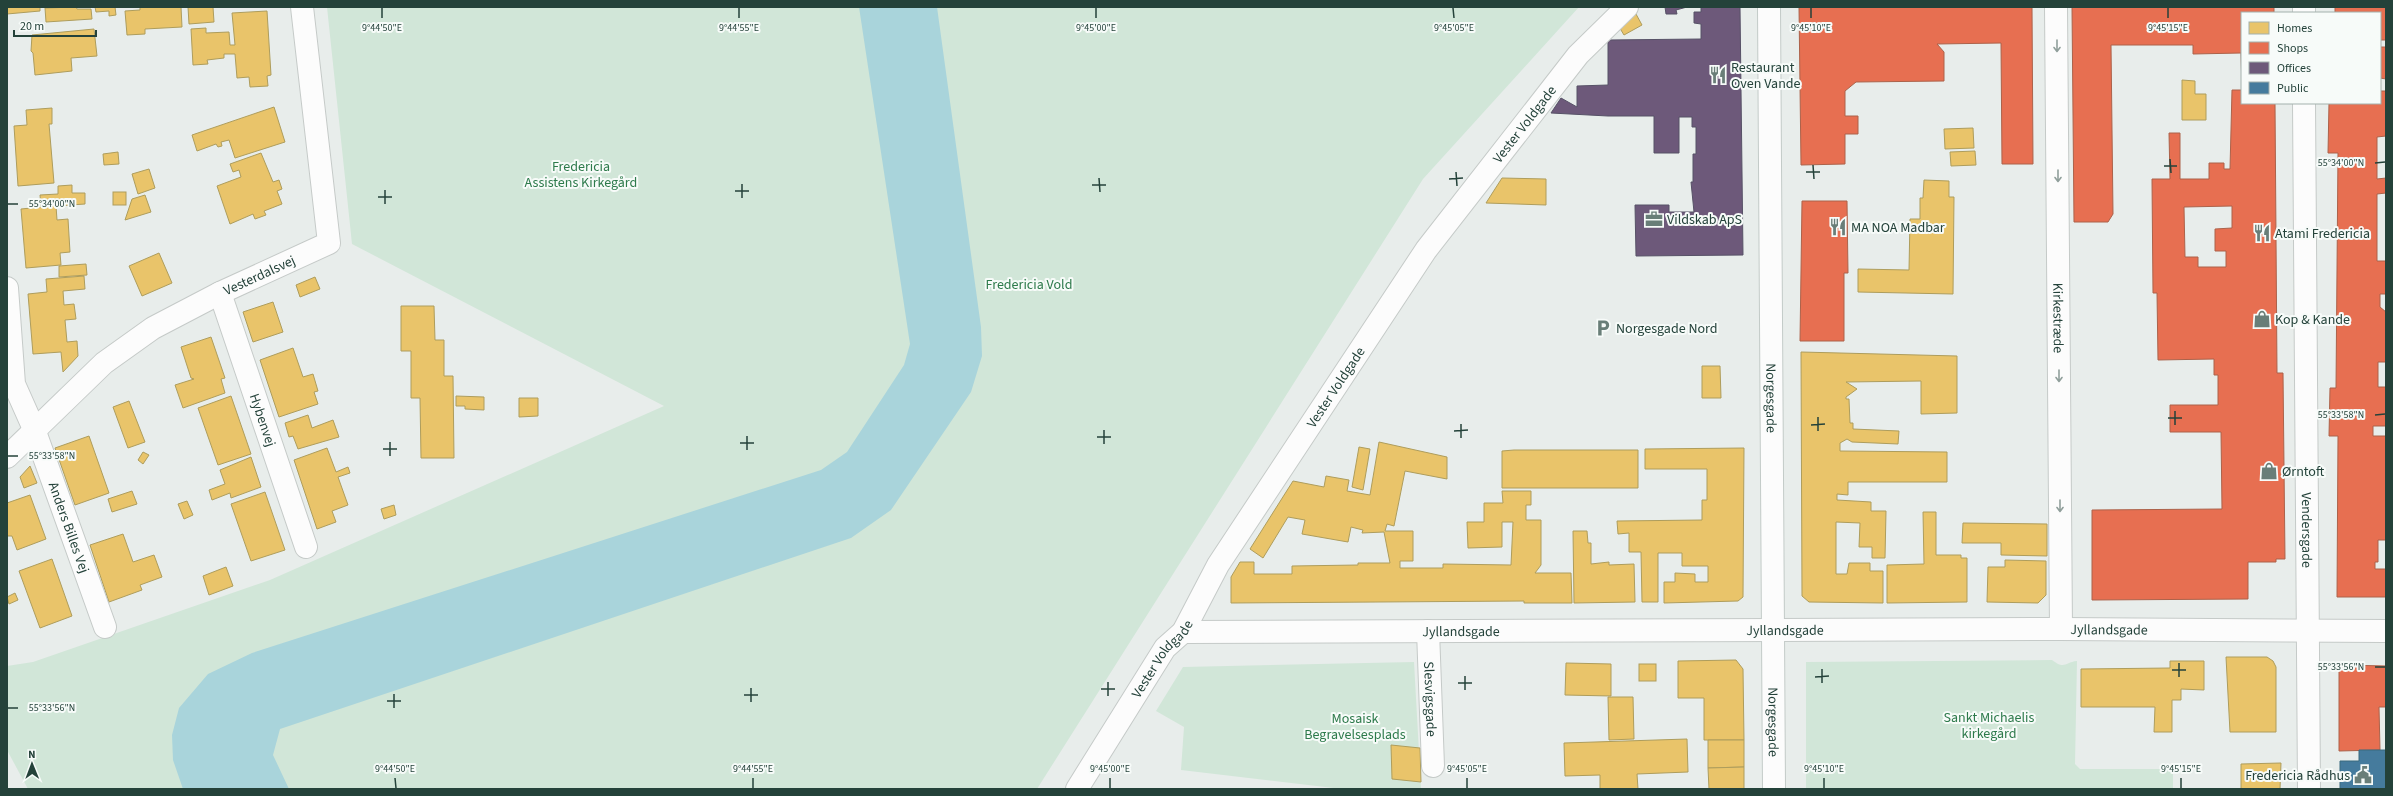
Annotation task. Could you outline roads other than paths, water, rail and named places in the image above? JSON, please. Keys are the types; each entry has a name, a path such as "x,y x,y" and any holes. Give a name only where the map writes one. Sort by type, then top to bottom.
{"street":[{"name":"Vesterdalsvej","path":"7,457 34,429 104,363 153,328 220,293 329,243 302,7"},
{"name":"Vester Voldgade","path":"1076,789 1165,648 1183,632 1218,565 1426,250 1578,55 1627,7"},
{"name":"Norgesgade","path":"1769,7 1774,789"},
{"name":"Kirkestræde","path":"2056,7 2061,629"},
{"name":"Vendersgade","path":"2304,104 2309,789"},
{"name":"Anders Billes Vej","path":"7,288 14,384 34,429 105,627"},
{"name":"Hybenvej","path":"220,293 306,547"},
{"name":"Jyllandsgade","path":"1183,632 1773,632 2061,629 2386,631"},
{"name":"Slesvigsgade","path":"1428,631 1432,766"}],"water":[{"path":"859,7 937,7 981,327 982,356 971,392 891,510 851,538 280,729 273,755 289,789 183,789 173,760 172,735 179,708 208,674 252,653 821,470 847,452 904,365 910,344"}],"place":[{"name":"Restaurant Oven Vande","path":"1718,75"},
{"name":"Vildskab ApS","path":"1654,219"},
{"name":"MA NOA Madbar","path":"1838,227"},
{"name":"Atami Fredericia","path":"2262,233"},
{"name":"Kop & Kande","path":"2262,319"},
{"name":"Norgesgade Nord","path":"1603,328"},
{"name":"Ørntoft","path":"2269,471"},
{"name":"Fredericia Rådhus","path":"2363,775"}],"park label":[{"name":"Fredericia Assistens Kirkegård","path":"581,174"},
{"name":"Fredericia Vold","path":"1029,284"},
{"name":"Mosaisk Begravelsesplads","path":"1355,726"},
{"name":"Sankt Michaelis kirkegård","path":"1989,726"}]}
